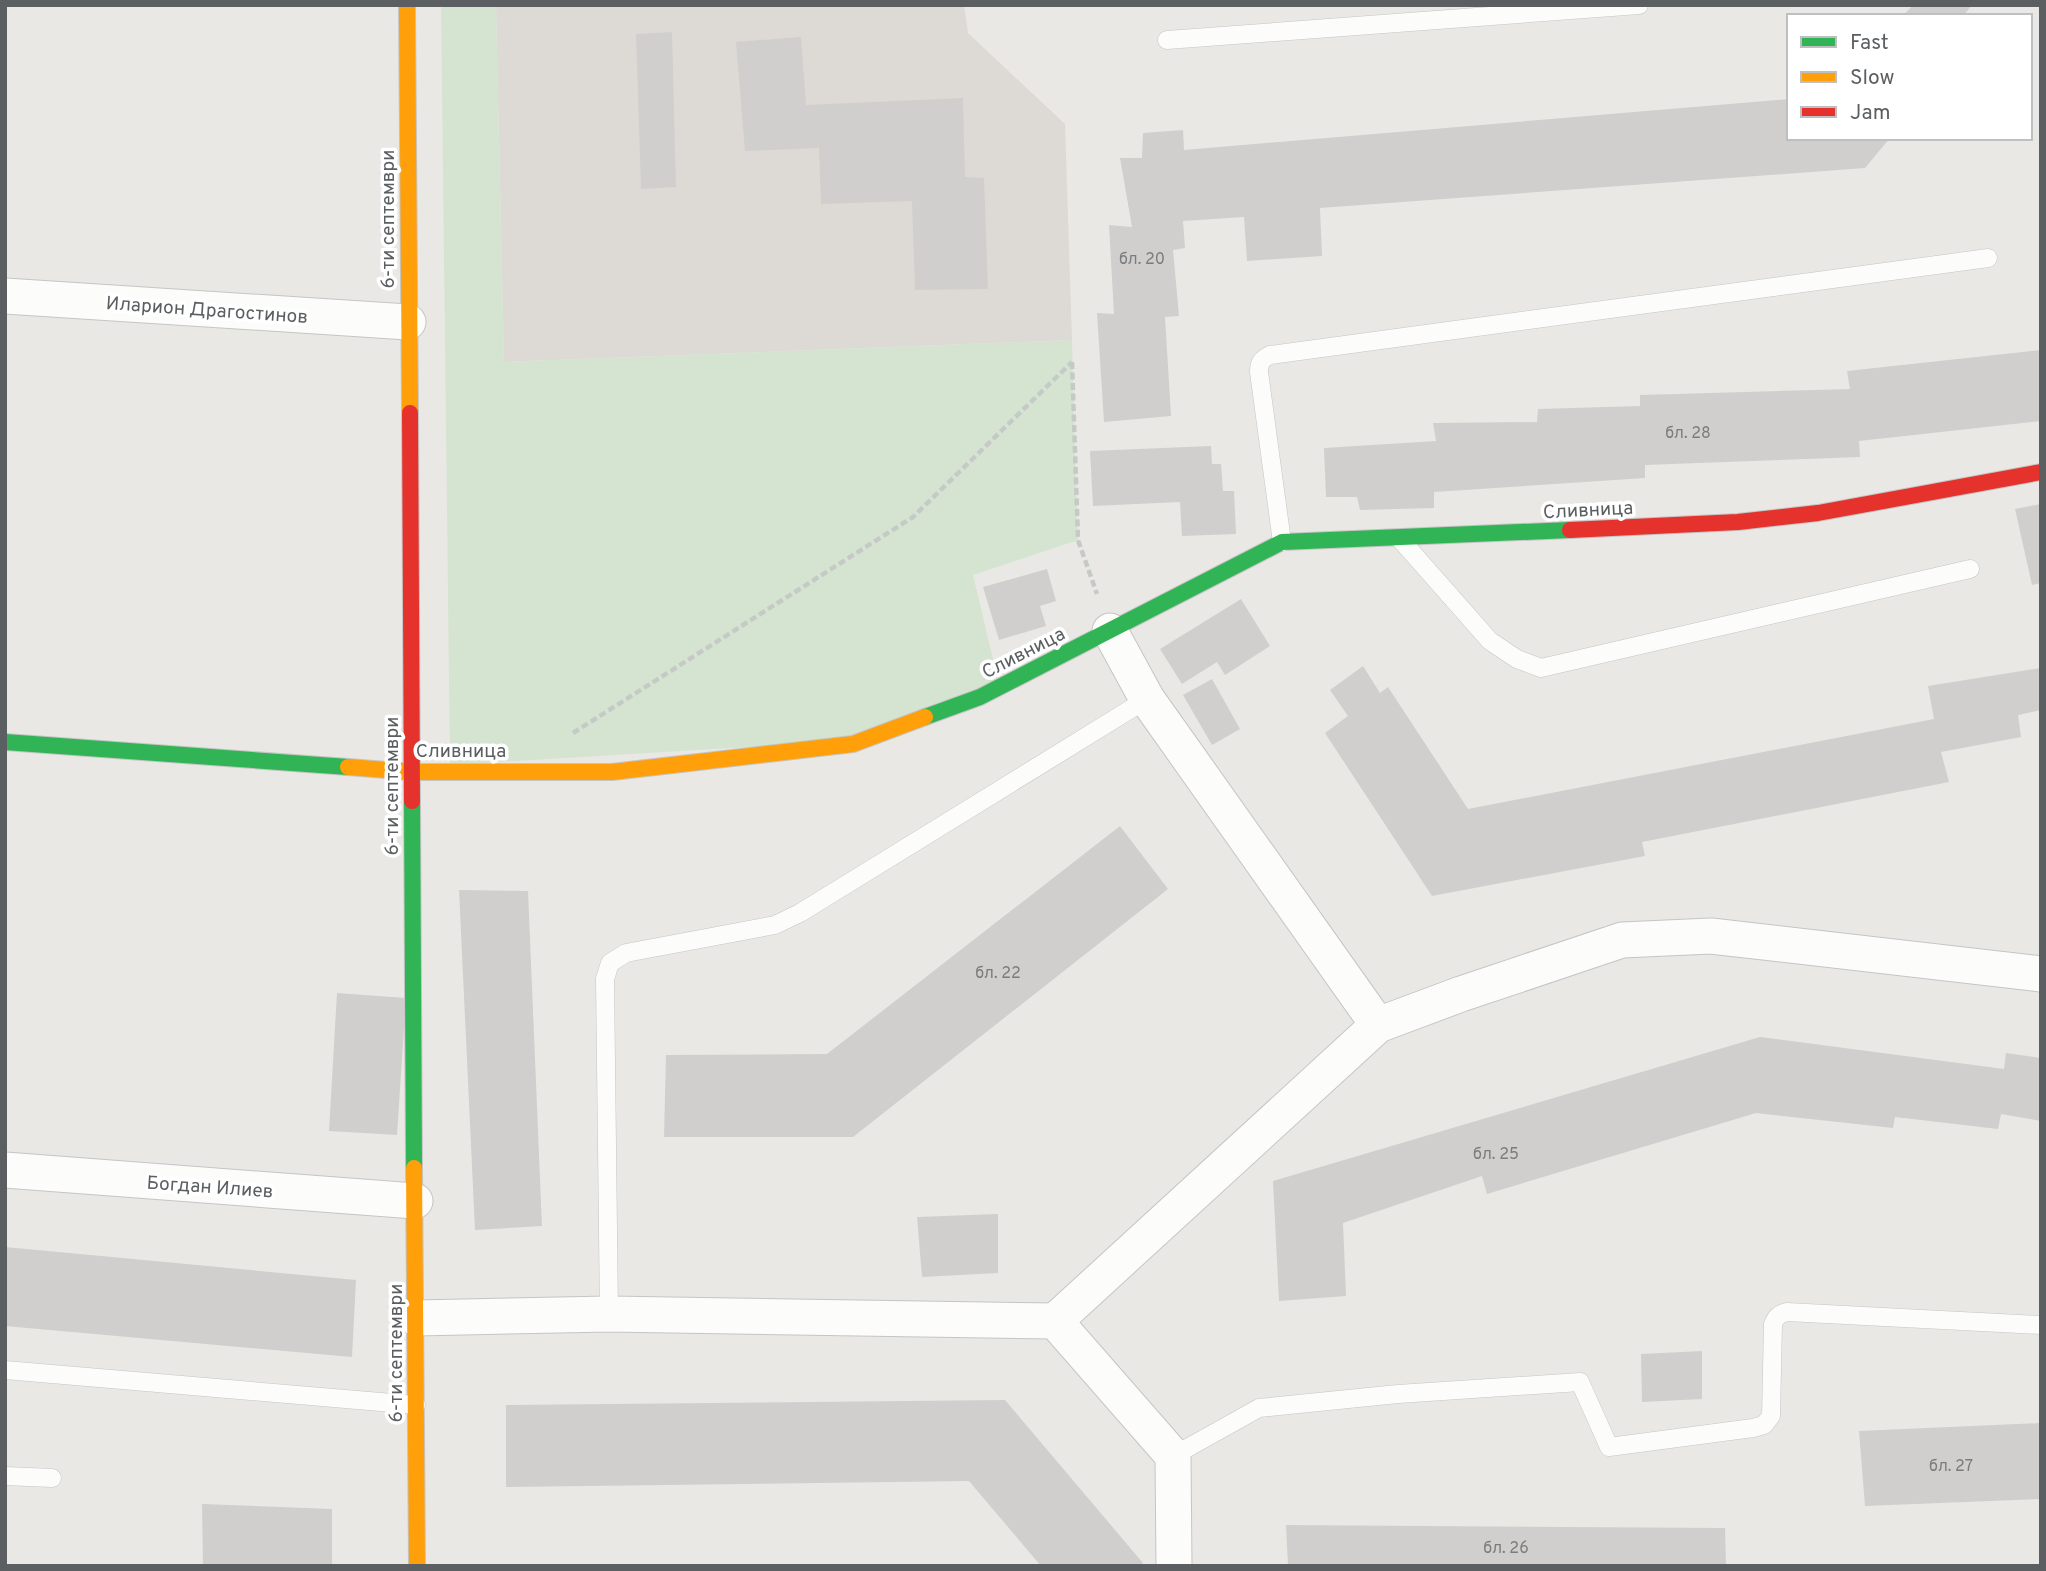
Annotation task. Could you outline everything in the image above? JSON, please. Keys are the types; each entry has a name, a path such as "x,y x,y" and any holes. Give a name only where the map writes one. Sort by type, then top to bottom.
{"street":[{"name":"6-ти септември","path":"407,5 417,1566"},
{"name":"Иларион Драгостинов","path":"5,296 408,322"},
{"name":"Сливница","path":"5,742 412,772 612,772 852,744 980,697 1282,542 1399,539 1738,522 1818,513 2041,472"},
{"path":"1110,631 1147,699 1378,1025"},
{"path":"415,1318 609,1314 1055,1321 1378,1025 1548,963 1622,940 1711,936 2041,974"},
{"name":"Богдан Илиев","path":"5,1170 415,1201"},
{"path":"1055,1321 1173,1456 1174,1566"}],"lane":[{"path":"1167,40 1639,5"},
{"path":"1282,542 1259,372 1263,358 1270,355 1988,258"},
{"path":"1399,539 1490,640 1517,659 1541,668 1970,569"},
{"path":"609,1314 605,979 610,963 626,953 775,925 800,913 1147,699"},
{"path":"1173,1456 1259,1408 1398,1394 1580,1382 1609,1447 1753,1428 1764,1425 1771,1416 1773,1324 1781,1314 1787,1312 2041,1325"},
{"path":"5,1370 416,1405"},
{"path":"5,1476 52,1478"}],"path":[{"path":"572,733 913,517 1072,362 1078,540 1110,631"}],"shaded area":[{"path":"496,5 964,5 968,33 1065,124 1072,340 504,362"}],"green space":[{"path":"441,5 496,5 504,362 1072,340 1078,540 973,575 998,680 861,740 450,765"}],"building":[{"path":"1913,5 1972,5 1965,14 1905,14"},
{"path":"672,32 676,187 641,189 636,34"},
{"path":"801,37 806,105 963,98 965,177 984,178 988,289 915,290 912,201 821,204 819,148 745,151 736,42"},
{"path":"1787,99 1787,140 1888,140 1865,168 1320,208 1322,256 1247,261 1244,217 1183,221 1185,248 1173,250 1179,316 1165,317 1171,416 1104,422 1097,313 1114,314 1109,225 1132,227 1120,158 1142,158 1143,133 1183,130 1184,150"},
{"path":"2041,350 2041,421 1859,441 1860,457 1645,465 1645,478 1434,492 1434,508 1360,510 1357,497 1326,497 1324,448 1436,441 1433,423 1537,422 1538,409 1640,406 1640,395 1850,389 1847,371"},
{"path":"1211,446 1212,464 1221,464 1223,491 1234,491 1236,534 1182,536 1180,502 1093,506 1090,451"},
{"path":"2041,504 2041,583 2032,585 2015,509"},
{"path":"1047,569 1056,601 1040,606 1046,626 999,640 983,587"},
{"path":"1241,599 1270,646 1225,675 1217,662 1182,684 1160,649"},
{"path":"1363,666 1380,693 1388,687 1468,809 1934,719 1928,686 2041,668 2041,710 2018,715 2021,737 1941,752 1949,782 1642,842 1645,856 1432,896 1325,733 1348,716 1330,690"},
{"path":"1212,679 1240,729 1212,745 1183,695"},
{"path":"1120,826 1168,889 853,1137 664,1137 666,1055 827,1054"},
{"path":"459,890 528,891 542,1226 475,1230"},
{"path":"337,993 406,998 397,1135 329,1131"},
{"path":"1760,1037 2004,1069 2006,1053 2041,1058 2041,1121 2001,1114 1998,1129 1895,1117 1893,1128 1756,1113 1487,1194 1482,1176 1343,1223 1346,1296 1279,1301 1273,1181"},
{"path":"998,1214 998,1273 922,1277 917,1217"},
{"path":"5,1247 356,1280 352,1357 5,1326"},
{"path":"1702,1351 1702,1399 1642,1402 1641,1354"},
{"path":"1005,1400 1143,1563 1139,1566 1041,1566 969,1481 506,1487 506,1405"},
{"path":"2041,1423 2041,1499 1865,1506 1859,1431"},
{"path":"202,1504 332,1509 332,1566 203,1566"},
{"path":"1286,1525 1725,1528 1726,1566 1288,1566"}],"traffic: fast":[{"path":"925,717 980,697 1282,542 1570,530"},
{"path":"5,742 348,767"},
{"path":"412,801 414,1168"}],"traffic: slow":[{"path":"407,5 410,413"},
{"path":"348,767 412,772 612,772 853,744 925,717"},
{"path":"414,1168 417,1566"}],"traffic: jam":[{"path":"410,413 412,801"},
{"path":"1570,530 1738,522 1818,513 2041,472"}]}
